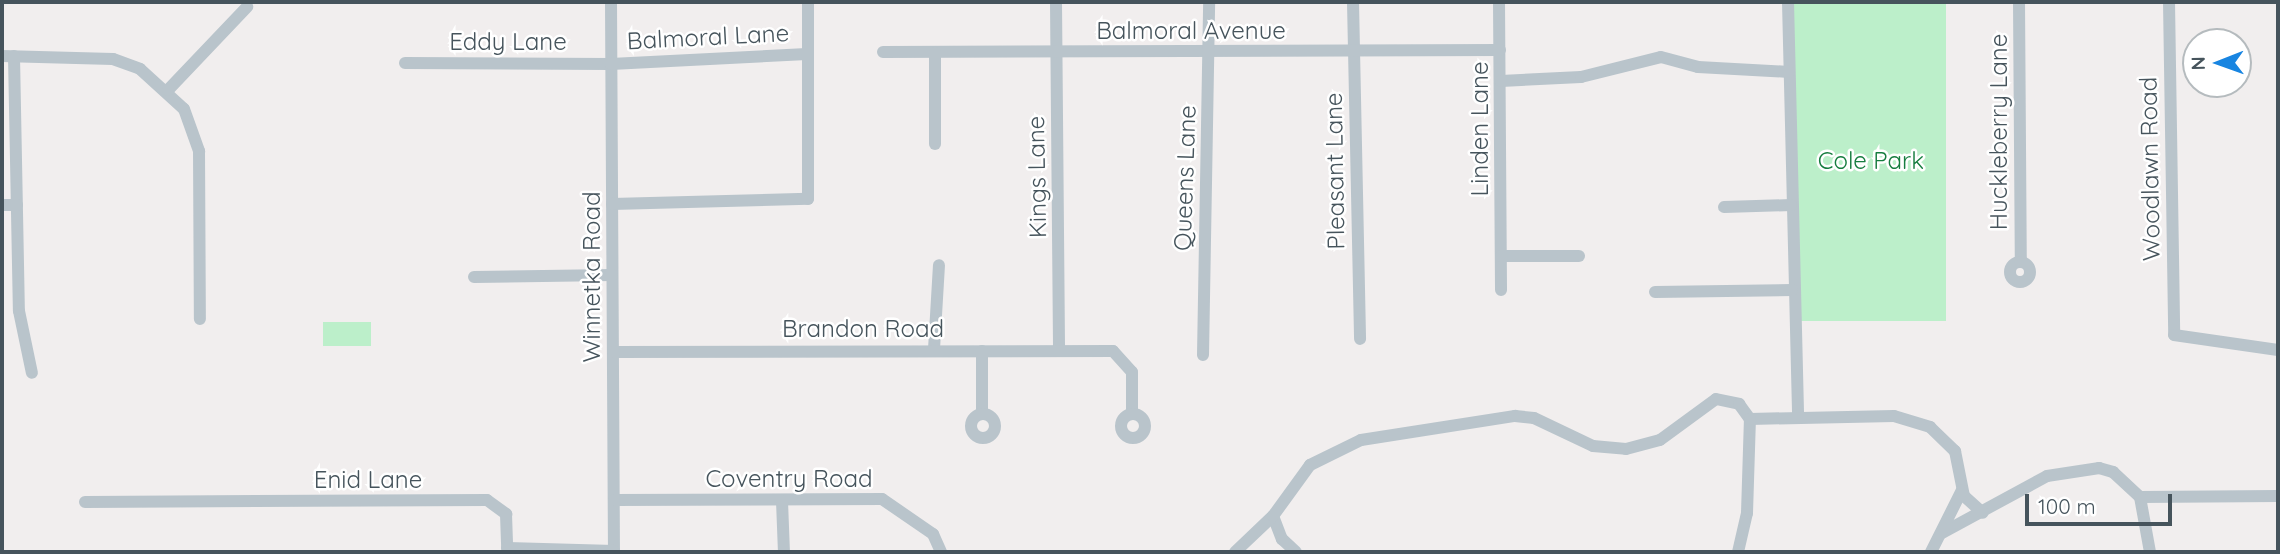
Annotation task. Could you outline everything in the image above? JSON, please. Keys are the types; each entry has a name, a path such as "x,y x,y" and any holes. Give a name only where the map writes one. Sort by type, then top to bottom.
{"street":[{"name":"Winnetka Road","path":"611,2 614,552"},
{"path":"612,204 808,199 808,2"},
{"name":"Kings Lane","path":"1056,2 1059,351"},
{"name":"Queens Lane","path":"1203,355 1209,2"},
{"name":"Pleasant Lane","path":"1353,2 1360,339"},
{"name":"Linden Lane","path":"1499,2 1502,290"},
{"path":"1788,2 1792,290 1798,414"},
{"name":"Huckleberry Lane","path":"2019,2 2021,262"},
{"name":"Woodlawn Road","path":"2169,2 2174,335 2278,350"},
{"path":"168,90 247,7"},
{"name":"Balmoral Avenue","path":"883,52 1210,50 1353,53 1500,50"},
{"path":"934,144 935,53"},
{"name":"Balmoral Lane","path":"611,64 807,54"},
{"path":"32,373 19,311 17,205 8,56 113,59 168,90 184,109 199,151 200,320"},
{"path":"1501,81 1581,77 1661,57 1698,66 1789,72"},
{"name":"Eddy Lane","path":"405,63 611,64"},
{"path":"2,205 17,205"},
{"path":"1724,207 1791,205"},
{"path":"1501,256 1579,256"},
{"path":"934,348 939,265"},
{"path":"474,277 612,275"},
{"path":"1655,292 1792,290"},
{"name":"Brandon Road","path":"613,352 934,348 982,351 1113,351 1132,372 1132,414"},
{"path":"982,351 982,413"},
{"path":"1235,552 1273,516 1310,465 1361,440 1515,416 1534,418 1593,446 1626,449 1660,440 1716,399 1739,404 1750,419 1747,513 1738,552"},
{"path":"1750,419 1798,414 1894,416 1930,427 1955,451 1962,490 1983,513"},
{"path":"1942,533 1983,513 2047,475 2081,468 2113,472 2140,497 2150,552"},
{"path":"1931,552 1962,490"},
{"path":"2140,497 2278,496"},
{"name":"Coventry Road","path":"614,500 882,499 933,534 941,552"},
{"name":"Enid Lane","path":"85,502 487,500 506,514 507,548 614,552"},
{"path":"782,500 784,552"},
{"path":"1273,516 1282,539 1296,552"}],"green space":[{"name":"Cole Park","path":"1794,2 1946,2 1946,321 1794,321"},
{"path":"323,322 371,322 371,346 323,346"}]}
